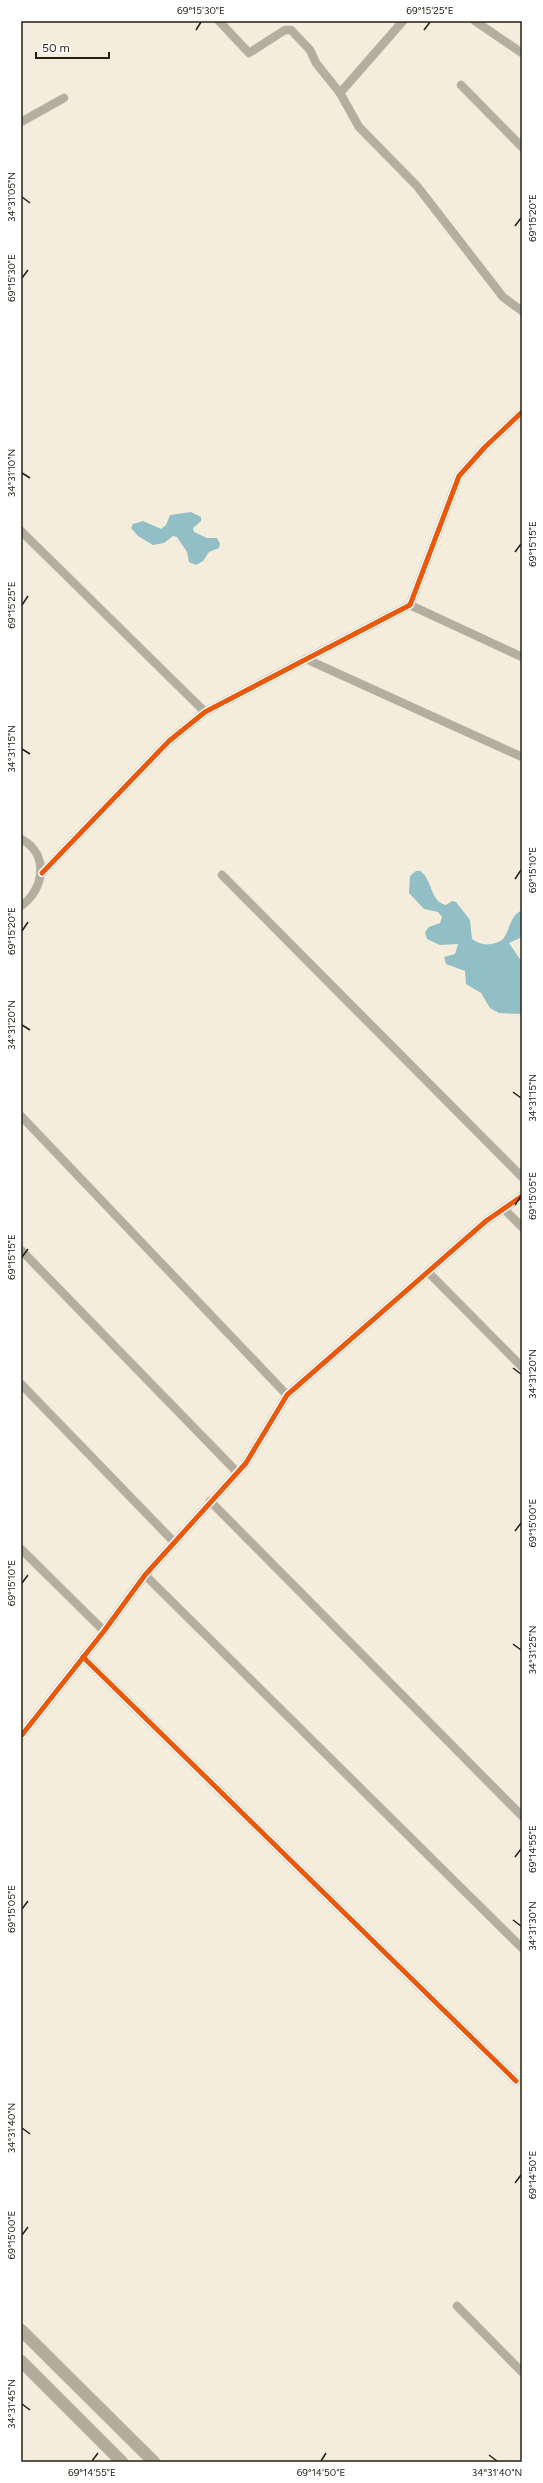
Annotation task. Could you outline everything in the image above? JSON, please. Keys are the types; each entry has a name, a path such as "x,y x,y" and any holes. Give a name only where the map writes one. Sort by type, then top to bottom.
{"main road":[{"path":"21,2330 154,2462"},
{"path":"21,2361 122,2462"}],"street":[{"path":"219,21 249,53 285,30 291,30 310,50 316,63 340,93 359,127 417,186 503,297 522,311"},
{"path":"340,93 403,21"},
{"path":"475,21 522,53"},
{"path":"461,85 522,147"},
{"path":"21,122 64,98"},
{"path":"42,873 169,741 204,712 410,605 459,476 485,447 522,412"},
{"path":"21,531 204,712"},
{"path":"410,605 522,658"},
{"path":"306,659 522,757"},
{"path":"21,839 37,853 42,873 40,883 33,896 21,906"},
{"path":"222,875 522,1177"},
{"path":"21,1116 287,1395"},
{"path":"21,1736 104,1631 145,1575 210,1501 246,1463 287,1395 486,1221 522,1196"},
{"path":"504,1208 522,1227"},
{"path":"21,1250 237,1472"},
{"path":"428,1272 522,1367"},
{"path":"21,1384 174,1542"},
{"path":"210,1501 522,1816"},
{"path":"21,1549 104,1631"},
{"path":"145,1575 522,1948"},
{"path":"83,1657 516,2081"},
{"path":"457,2306 522,2372"}],"water":[{"path":"191,512 201,517 201,521 193,528 194,532 207,538 217,538 220,544 219,548 209,552 203,561 196,565 189,562 187,552 177,537 173,536 164,543 153,545 138,536 131,528 133,524 143,521 161,529 166,525 170,515"},
{"path":"416,871 420,871 424,875 434,895 441,903 446,905 452,901 456,902 470,920 472,939 479,943 490,944 502,940 514,916 522,910 522,937 509,943 522,962 522,1014 499,1013 490,1008 481,993 466,984 465,971 446,964 444,957 455,954 458,944 440,945 427,939 425,932 429,927 440,923 442,917 438,912 424,909 409,893 410,876"}],"cycle path":[{"path":"42,873 169,741 205,712 410,605 459,476 485,447 522,412"},
{"path":"21,1736 104,1631 145,1575 246,1463 287,1395 486,1221 522,1196"},
{"path":"83,1657 516,2081"}]}
